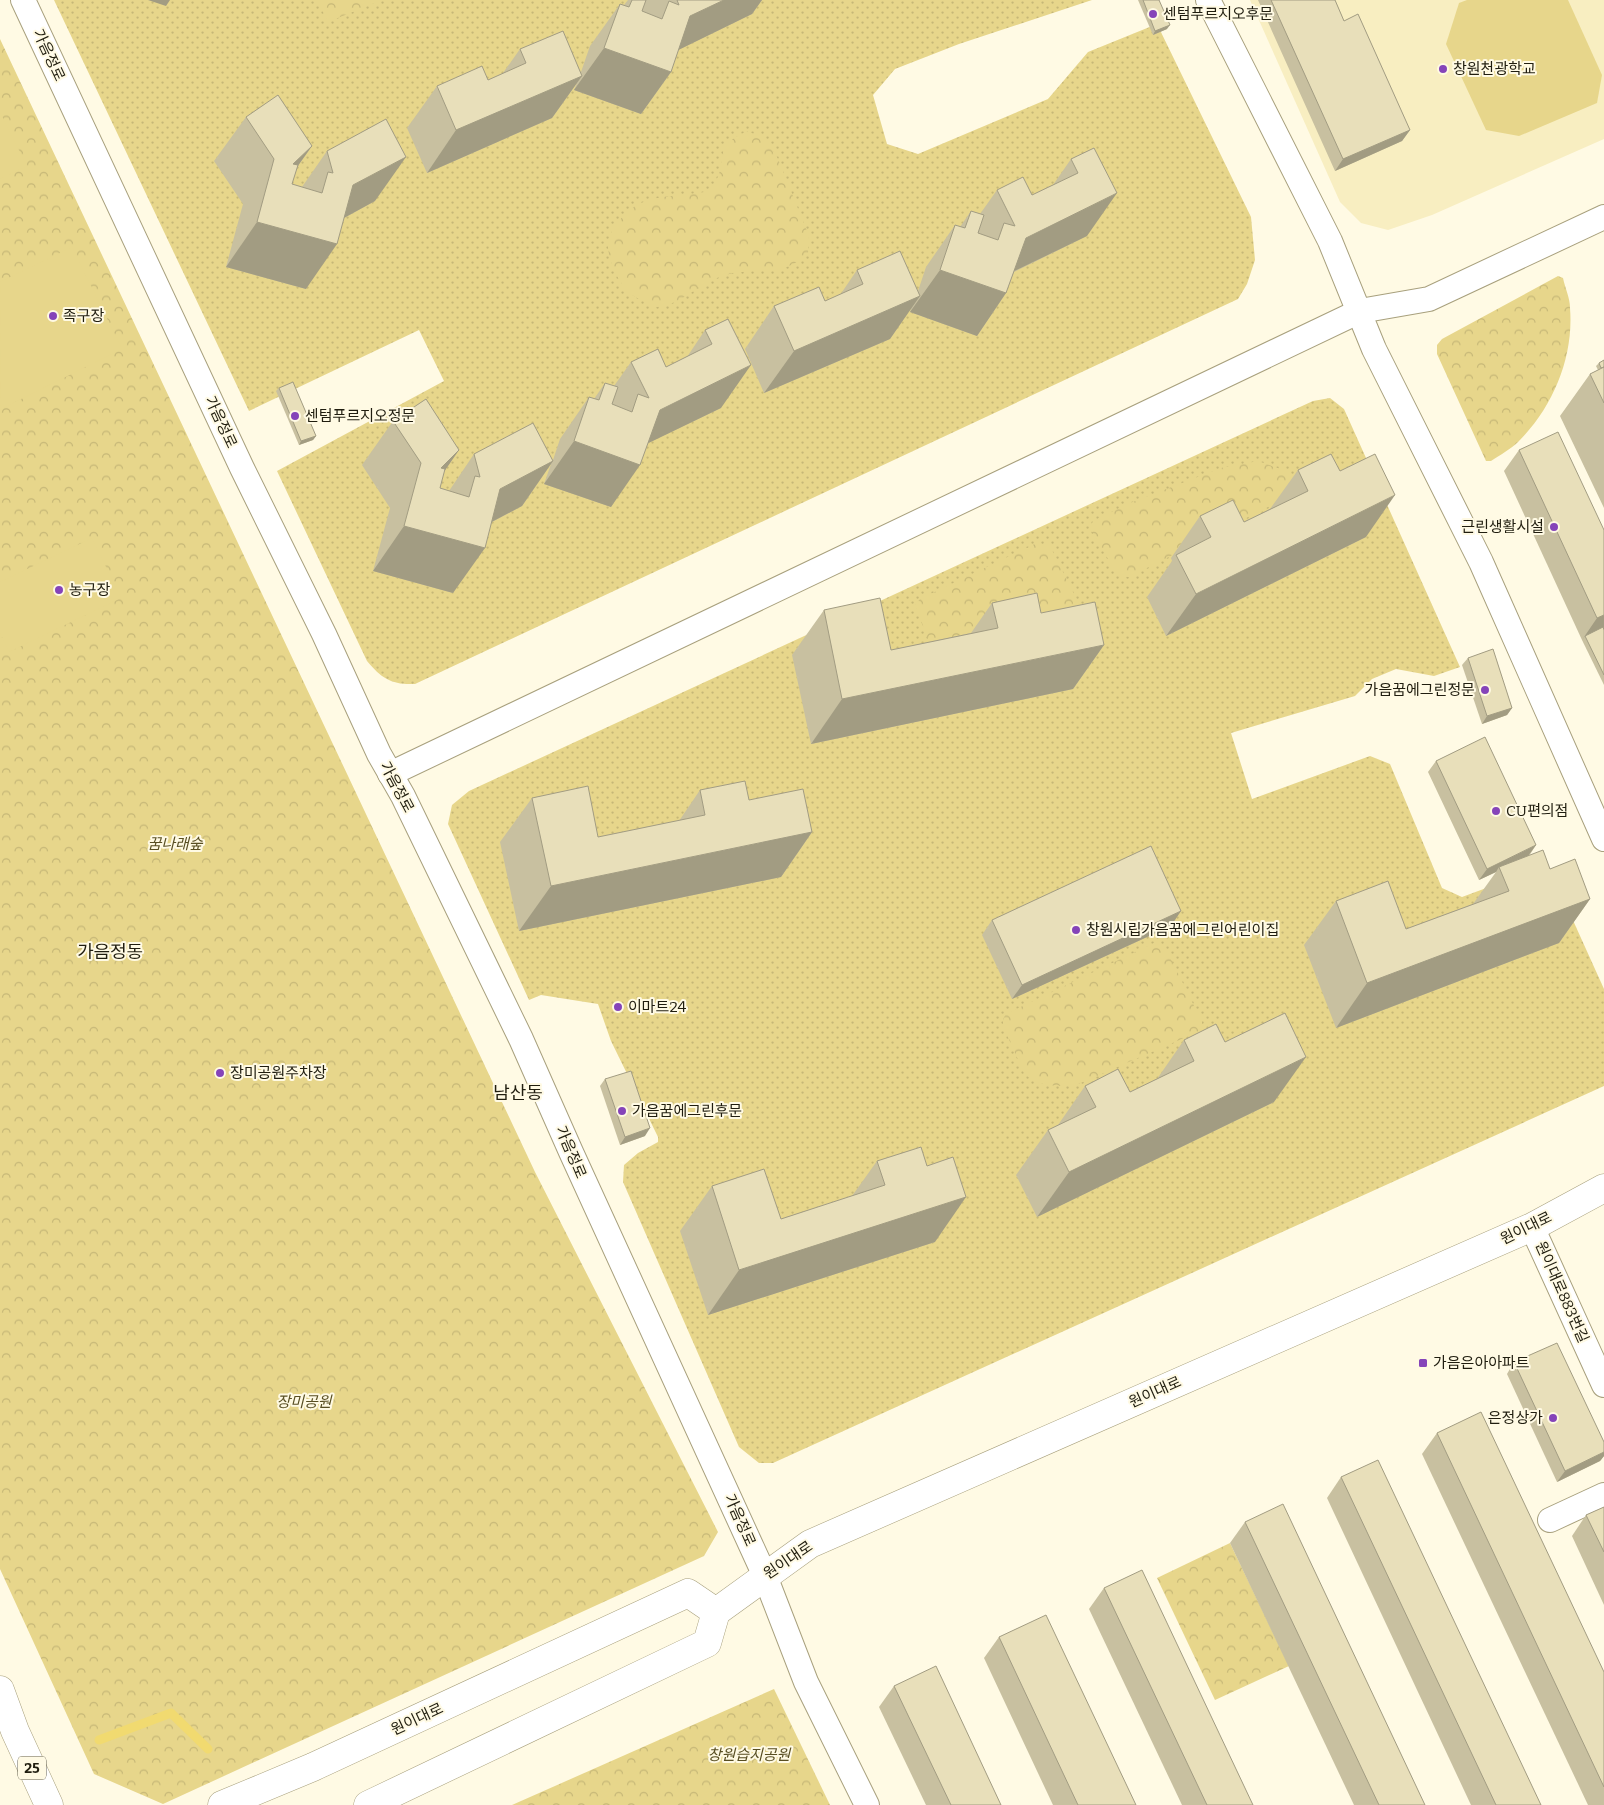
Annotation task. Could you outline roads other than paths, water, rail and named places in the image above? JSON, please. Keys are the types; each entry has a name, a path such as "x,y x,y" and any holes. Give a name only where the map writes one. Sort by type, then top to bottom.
{"main road":[{"name":"원이대로","path":"222,1805 313,1768 688,1593 716,1612 810,1544 1532,1227 1604,1188"},
{"path":"368,1805 706,1644 716,1612"},
{"name":"25","path":"0,1690 49,1805"}],"street":[{"name":"가음정로","path":"24,0 242,468 521,1039 765,1576 806,1682 867,1805"},
{"path":"1208,0 1330,242 1360,311 1374,349 1481,562 1604,839"},
{"path":"390,774 1360,311 1429,300 1604,217"},
{"name":"원이대로883번길","path":"1532,1227 1604,1385"},
{"path":"1550,1520 1604,1495"}],"waterway":[{"path":"99,1740 171,1713 208,1749"}],"place":[{"name":"센텀푸르지오후문","path":"1153,14"},
{"name":"창원천광학교","path":"1443,69"},
{"name":"족구장","path":"53,316"},
{"name":"센텀푸르지오정문","path":"295,416"},
{"name":"근린생활시설","path":"1554,527"},
{"name":"농구장","path":"59,590"},
{"name":"가음꿈에그린정문","path":"1485,690"},
{"name":"CU편의점","path":"1496,811"},
{"name":"창원시립가음꿈에그린어린이집","path":"1076,930"},
{"name":"이마트24","path":"618,1007"},
{"name":"장미공원주차장","path":"220,1073"},
{"name":"가음꿈에그린후문","path":"622,1111"},
{"name":"가음은아아파트","path":"1423,1363"},
{"name":"은정상가","path":"1553,1418"}],"district":[{"name":"가음정동","path":"110,952"},
{"name":"남산동","path":"518,1093"}],"park label":[{"name":"꿈나래숲","path":"175,844"},
{"name":"장미공원","path":"304,1402"},
{"name":"창원습지공원","path":"749,1755"}]}
